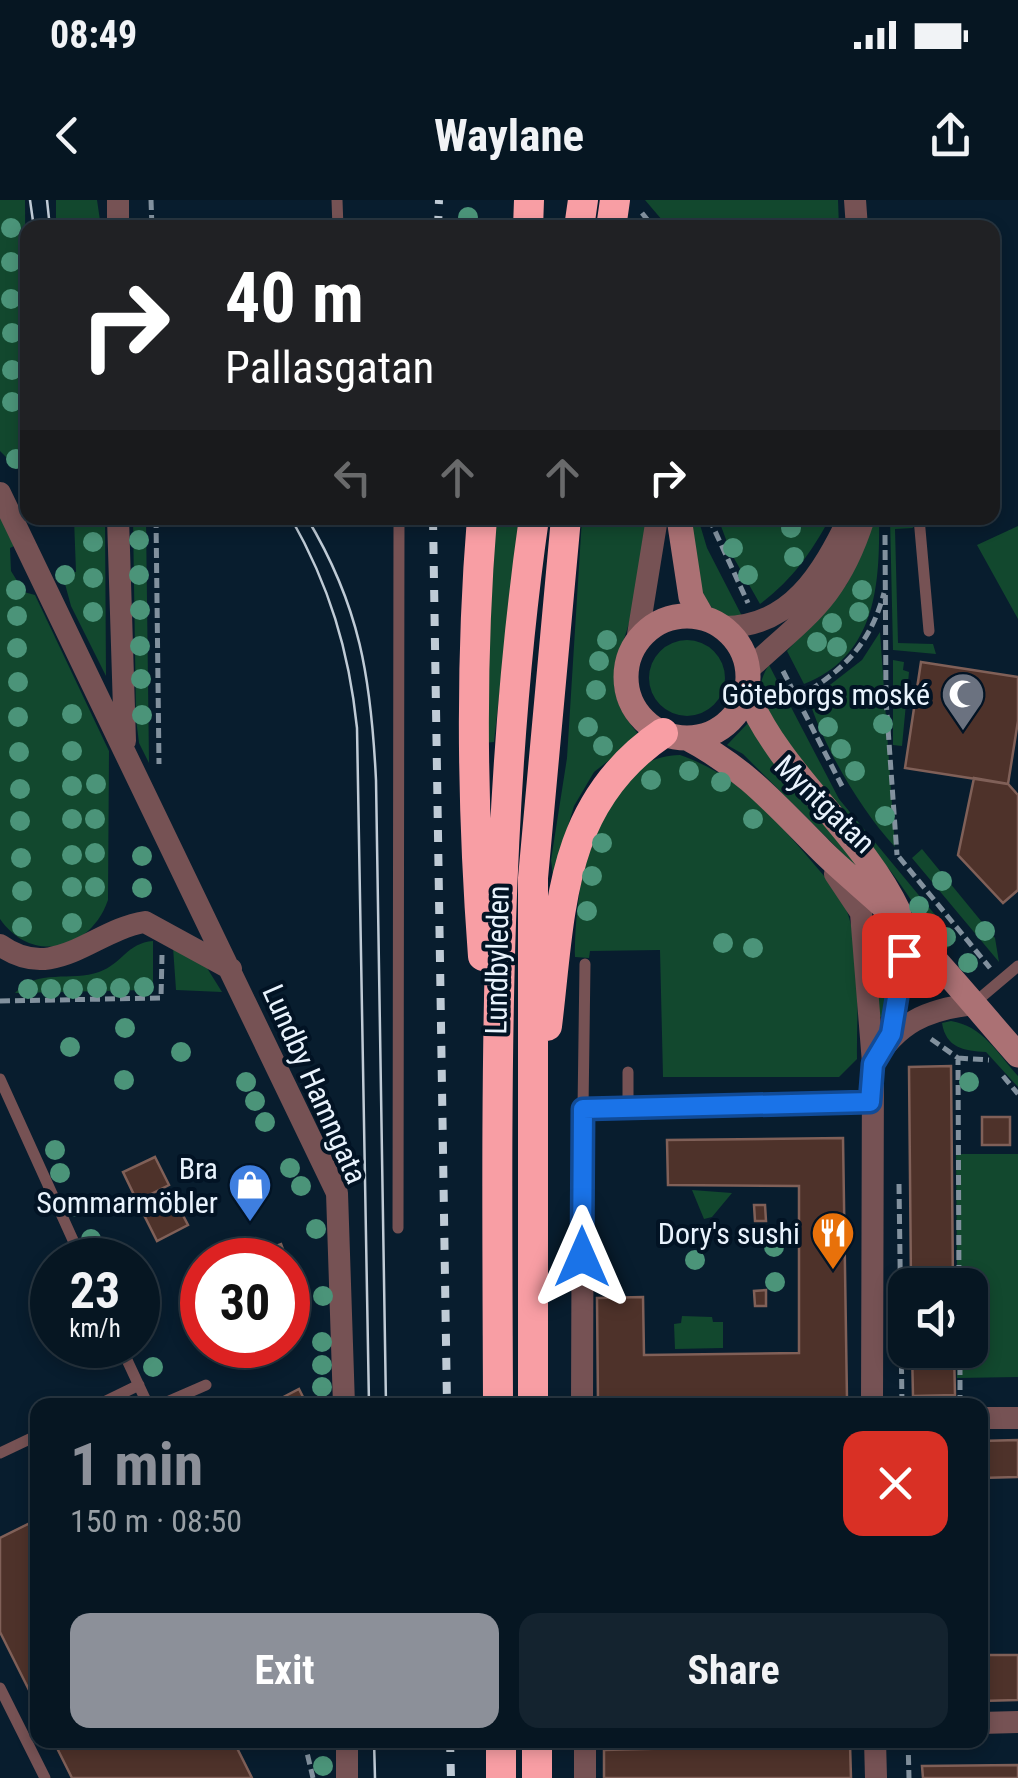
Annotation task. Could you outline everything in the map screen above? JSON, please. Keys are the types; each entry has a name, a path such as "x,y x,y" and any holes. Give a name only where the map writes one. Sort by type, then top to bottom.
{"highway":[{"path":"481,525 476,600 474,776 497,1143"},
{"name":"Lundbyleden","path":"498,1398 497,1143 504,862 516,683 533,525"},
{"name":"Lundbyleden","path":"532,1398 534,878 565,525"},
{"path":"530,1163 566,888 579,832 605,784 675,736"},
{"path":"500,1748 501,1778"},
{"path":"536,1748 537,1778"}],"street":[{"path":"562,200 581,220"},
{"path":"600,200 627,212"},
{"name":"Lundby Hamngata","path":"0,493 337,1194 344,1398"},
{"path":"118,525 126,749"},
{"path":"655,525 637,641 628,660 629,693 644,721 675,736 718,730 740,706 747,681 771,649 820,608 873,525"},
{"path":"680,525 691,598 712,622 735,639 747,681"},
{"path":"637,641 655,624 678,616 759,624 783,610 810,582 845,525"},
{"name":"Myntgatan","path":"747,681 765,732 875,866 908,930"},
{"name":"Myntgatan","path":"675,736 749,776 824,854 850,872 908,930 1018,1055"},
{"path":"824,854 862,913 873,1064 872,1398"},
{"name":"Lundby Hamngata","path":"0,946 29,959 48,960 92,946 108,930 145,922 231,969"},
{"path":"873,1064 891,1034 908,930"},
{"path":"891,1034 932,1013 973,1004"},
{"path":"582,1398 583,1109 870,1102"},
{"path":"988,1418 1018,1418"},
{"path":"988,1723 1018,1722"},
{"path":"347,1748 347,1778"},
{"path":"585,1748 586,1778"},
{"path":"875,1748 876,1778"}],"lane":[{"path":"398,525 398,1228"},
{"path":"921,525 929,632"},
{"path":"583,1109 585,964"},
{"path":"973,1004 1018,966"},
{"path":"628,1072 628,1108"},
{"path":"0,1079 72,1238"},
{"path":"130,1368 144,1398"},
{"path":"112,1398 138,1385"},
{"path":"176,1398 206,1385"},
{"path":"0,1453 30,1439"},
{"path":"0,1688 45,1778"}],"path":[{"path":"156,525 159,766"},
{"path":"712,525 759,624"},
{"path":"874,525 886,585 886,700 897,855"},
{"path":"797,698 842,669 857,653 878,615 886,585"},
{"path":"771,649 845,791"},
{"path":"888,845 1001,980"},
{"path":"0,1001 14,1004 160,998 163,930"},
{"path":"931,1039 958,1058 987,1058 1018,1094"},
{"path":"958,1058 959,1268"},
{"path":"899,1166 902,1398"},
{"path":"960,1368 960,1398"},
{"path":"306,1748 314,1778"},
{"path":"908,1748 909,1778"}],"green space":[{"path":"0,200 25,200 25,220 20,220 20,471 0,451"},
{"path":"56,200 97,200 100,220 56,220"},
{"path":"645,200 838,200 839,220 662,220"},
{"path":"0,489 14,546 10,548 11,571 24,592 35,595 109,751 108,900 88,931 60,946 28,942 0,919"},
{"path":"74,525 105,525 106,676 71,606 62,573 76,572"},
{"path":"133,525 146,525 149,763 139,743"},
{"path":"494,525 518,525 494,742 484,743"},
{"path":"582,525 647,525 636,595 614,680 619,706 640,736 594,772 574,806 553,876 551,860 567,758"},
{"path":"691,525 700,525 707,548 743,618 727,617 714,610 705,598 695,566"},
{"path":"721,525 826,525 800,565 760,604 731,553"},
{"path":"870,525 879,525 875,593 860,637 828,672 804,684 787,651 847,584"},
{"path":"890,525 912,525 913,528 895,529 898,643 933,644 936,654 893,650"},
{"path":"1018,526 1018,619 977,545"},
{"path":"880,632 895,847 847,781 811,706 817,695 862,660"},
{"path":"687,640 714,651 725,678 714,705 687,716 660,705 649,678 660,651"},
{"path":"893,660 904,662 903,670 909,672 902,746 893,745"},
{"path":"769,665 839,799 956,940 947,949 892,873 779,740 760,702 761,682"},
{"path":"748,723 867,869 862,873 743,754 727,745"},
{"path":"680,755 728,779 748,795 839,893 853,932 858,995 857,1059 839,1077 663,1077 660,950 590,951 589,958 575,957 585,864 594,831 608,802 626,778 650,761"},
{"path":"922,849 995,938 999,962 912,858"},
{"path":"875,922 895,948 885,1015 880,1017 875,1011"},
{"path":"153,941 153,983 146,990 15,993 44,978 99,972 137,946"},
{"path":"173,947 207,968 222,992 176,990"},
{"path":"951,1021 972,1029 989,1042 1018,1076 1018,1087 986,1052 952,1043 942,1023"},
{"path":"956,1154 1018,1154 1018,1377 957,1378 957,1368 988,1368 988,1268 957,1268"},
{"path":"692,1190 732,1193 712,1217 704,1219"},
{"path":"682,1316 712,1317 713,1322 723,1322 723,1348 675,1349 674,1324 681,1323"}],"building":[{"name":"Göteborgs moské","path":"921,662 1018,677 1018,721 1008,784 905,768"},
{"path":"974,778 1008,784 1018,795 1018,890 1003,903 958,855"},
{"path":"951,1066 953,1268 911,1268 909,1067"},
{"path":"982,1117 1010,1117 1010,1145 982,1145"},
{"path":"843,1138 847,1398 598,1398 597,1298 643,1297 644,1355 799,1353 799,1186 668,1185 667,1140"},
{"path":"155,1157 169,1185 137,1201 123,1172"},
{"path":"175,1200 188,1225 160,1239 144,1215"},
{"path":"754,1205 765,1205 766,1221 755,1221"},
{"path":"766,1290 766,1306 755,1306 754,1291"},
{"path":"912,1368 954,1368 955,1395 913,1396"},
{"path":"299,1389 304,1398 282,1398"},
{"path":"1018,1440 1018,1477 988,1478 988,1441"},
{"path":"30,1523 30,1692 0,1632 0,1538"},
{"path":"988,1655 1018,1655 1018,1700 988,1701"},
{"path":"57,1748 237,1748 252,1778 72,1778"},
{"path":"850,1748 851,1778 604,1778 604,1750"},
{"path":"1018,1765 1018,1778 923,1778 922,1766"}],"tram line":[{"path":"30,200 33,220"},
{"path":"47,200 49,220"},
{"path":"294,525 335,619 349,672 357,728 369,1398"},
{"path":"311,525 351,613 371,708 376,780 386,1398"},
{"path":"374,1748 375,1778"}],"railway":[{"path":"438,220 439,200"},
{"path":"433,525 447,1398"},
{"path":"450,1748 451,1778"}],"place":[{"name":"Göteborgs moské","path":"963,732"},
{"name":"Bra Sommarmöbler","path":"250,1223"},
{"name":"Dory's sushi","path":"833,1271"}],"route":[{"path":"582,1257 583,1109 870,1102 873,1064 891,1034 904,955"}]}
